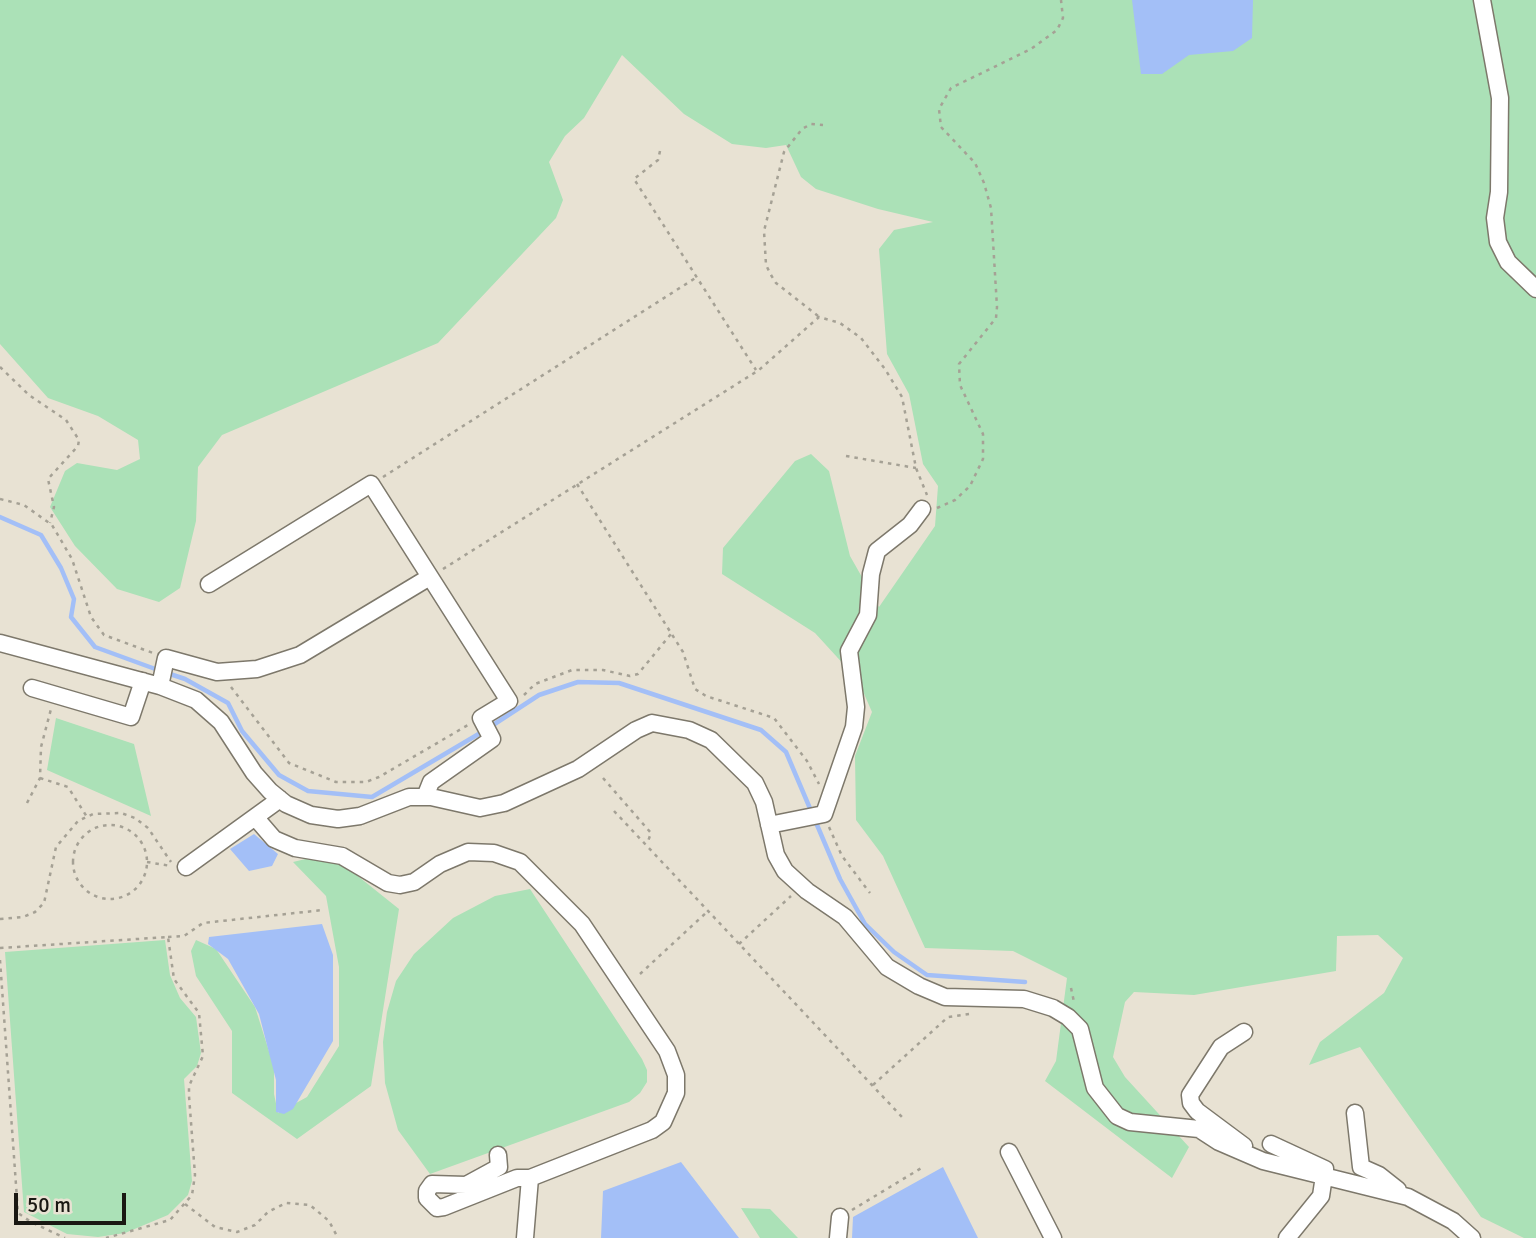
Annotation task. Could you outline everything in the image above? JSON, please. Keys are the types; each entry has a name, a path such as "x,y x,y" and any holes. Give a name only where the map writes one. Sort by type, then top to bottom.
{"street":[{"path":"1482,0 1500,98 1499,192 1495,218 1498,242 1508,262 1536,289"},
{"path":"209,584 371,484 428,578 509,701 481,718 492,739 431,782 425,797"},
{"path":"769,825 800,820 827,808 854,727 856,707 849,651 868,615 871,573 877,551 910,525 922,509"},
{"path":"160,686 166,658 217,671 257,669 300,655 428,578"},
{"path":"0,643 143,681 196,700 211,711 254,773 280,799 311,816 338,819 360,816 409,797 425,797 480,808 504,803 578,769 636,730 652,723 671,724 711,740 755,783 764,802 776,855 785,871 845,917 887,967 919,986 946,997 1024,999 1053,1008 1068,1017 1080,1029 1095,1088 1117,1116 1130,1122 1199,1129 1219,1142 1253,1157 1403,1196 1453,1221 1472,1238"},
{"path":"33,688 131,717 143,681"},
{"path":"186,867 280,799"},
{"path":"255,817 274,839 295,848 342,856 388,883 414,882 440,864 468,852 505,855 532,872 582,924 667,1051 676,1075 676,1093 663,1122 652,1130 530,1178 516,1178 444,1207 437,1208 427,1198 427,1191 432,1184 466,1185 499,1167 498,1155"},
{"path":"1244,1032 1221,1047 1190,1095 1191,1103 1197,1111 1253,1157"},
{"path":"1355,1112 1361,1167 1392,1183 1403,1196"},
{"path":"1271,1144 1325,1169 1321,1196 1287,1238"},
{"path":"1009,1152 1053,1238"},
{"path":"525,1238 530,1178"},
{"path":"838,1238 840,1217"}],"path":[{"path":"822,125 811,124 802,129 784,152 764,231 766,265 776,284 819,317 840,323 861,338 886,369 902,397 916,468 928,493 922,509 929,512 956,500 970,486 983,459 983,434 960,385 959,364 996,318 997,307 991,208 984,183 975,163 942,127 939,109 951,88 1031,49 1056,30 1063,18 1061,0"},
{"path":"660,151 659,160 634,179 757,371"},
{"path":"371,484 697,277"},
{"path":"428,578 757,371 819,317"},
{"path":"0,367 29,395 66,420 79,440 78,446 48,479 54,507 50,523"},
{"path":"846,456 916,468"},
{"path":"577,484 683,652 695,689 706,696 774,718 807,761 827,808 842,856 870,893"},
{"path":"0,499 24,505 50,523 72,559 86,606 97,627 112,640 166,658"},
{"path":"509,701 527,693 535,684 552,675 572,670 603,670 630,676 638,674 671,634"},
{"path":"217,671 289,763 336,782 366,782 379,777 481,718"},
{"path":"27,803 40,778 41,747 55,695"},
{"path":"40,778 68,787 87,817"},
{"path":"603,778 651,833 646,845"},
{"path":"614,811 902,1118"},
{"path":"0,919 23,917 35,912 44,903 56,847 65,833 87,817 121,813 141,823 167,855 172,866 147,862"},
{"path":"107,824 132,832 140,840 147,862 145,874 131,893 108,899 86,891 78,881 72,856 84,834 107,824"},
{"path":"739,944 802,886"},
{"path":"0,948 184,936 203,923 323,910"},
{"path":"639,974 708,911"},
{"path":"106,1238 170,1220 192,1195 195,1175 189,1086 203,1056 204,1042 199,1013 174,979 168,937"},
{"path":"0,960 19,1213 31,1222 65,1238"},
{"path":"1071,988 1076,1009"},
{"path":"872,1086 948,1017 975,1013"},
{"path":"0,1034 6,1037"},
{"path":"840,1217 923,1167"},
{"path":"185,1204 215,1227 237,1232 254,1226 268,1212 286,1203 310,1205 329,1221 338,1238"}],"green space":[{"path":"0,0 1536,0 1536,1238 1524,1238 1481,1217 1360,1047 1309,1065 1320,1042 1384,993 1403,958 1378,935 1337,936 1336,971 1194,995 1134,992 1125,1002 1113,1057 1125,1077 1189,1147 1172,1178 1045,1081 1056,1061 1067,978 1013,951 925,948 883,856 856,820 855,756 872,712 858,680 815,633 722,574 723,548 795,461 811,454 829,471 850,556 879,607 935,526 938,486 923,464 909,394 887,354 879,249 894,230 933,222 878,209 816,189 801,177 786,145 766,148 732,144 684,114 622,55 584,118 565,136 549,162 563,200 556,218 438,343 222,435 198,467 196,521 180,588 159,602 117,589 75,546 50,507 65,471 77,463 117,470 140,459 138,440 98,416 48,398 0,344"},
{"path":"56,718 134,744 151,816 47,770"},
{"path":"318,856 344,865 399,909 371,1086 297,1139 232,1093 232,1031 196,976 191,951 196,940 216,949 255,1007 274,1067 274,1094 278,1113 307,1097 339,1046 339,967 326,896 293,862"},
{"path":"530,889 642,1059 647,1070 647,1082 640,1093 629,1102 430,1174 398,1130 385,1083 383,1042 387,1012 396,981 414,954 453,918 495,896"},
{"path":"165,940 170,975 180,998 196,1017 201,1053 197,1066 184,1079 192,1181 188,1195 168,1215 125,1233 98,1237 67,1234 24,1212 5,952"},
{"path":"741,1208 770,1209 798,1238 760,1238"}],"water":[{"path":"1132,0 1253,0 1252,38 1233,51 1189,55 1162,74 1141,74"},
{"path":"254,834 278,854 272,866 249,871 230,849"},
{"path":"322,924 333,955 333,1041 293,1109 284,1114 276,1112 276,1080 259,1014 228,959 208,944 209,937"},
{"path":"681,1162 739,1238 601,1238 603,1191"},
{"path":"943,1167 978,1238 852,1238 853,1217"}],"waterway":[{"path":"0,517 41,535 61,568 74,599 71,617 95,647 158,670"},
{"path":"167,673 185,679 228,703 242,731 279,775 308,791 372,797 482,732"},
{"path":"490,727 539,695 578,682 619,683 761,730 786,752 840,879 865,924 894,952 927,975 1025,982"}]}
